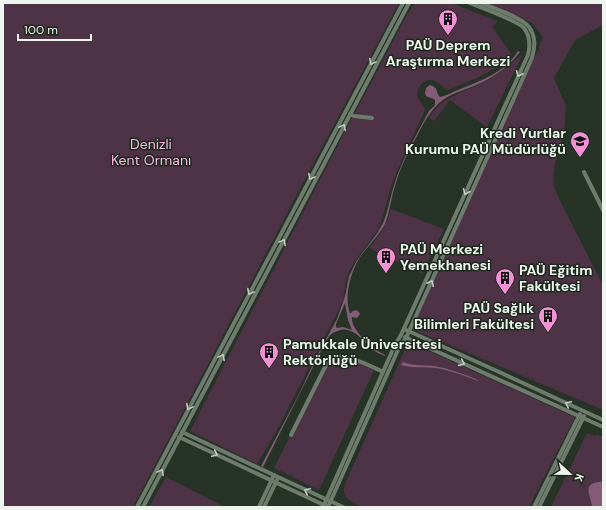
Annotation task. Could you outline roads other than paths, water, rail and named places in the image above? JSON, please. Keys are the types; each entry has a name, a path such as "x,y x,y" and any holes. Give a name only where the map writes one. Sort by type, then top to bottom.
{"street":[{"path":"137,507 403,3"},
{"path":"143,507 409,3"},
{"path":"175,435 327,506 394,347 404,329 530,49 527,34 524,28 470,3"},
{"path":"328,501 398,350 406,338 532,58 535,47 534,38 529,26 510,15 481,3"},
{"path":"350,114 354,116 372,118"},
{"path":"482,155 487,157"},
{"path":"584,172 603,210"},
{"path":"404,329 603,420"},
{"path":"401,335 603,427"},
{"path":"291,435 327,363 333,358 346,357 383,372"},
{"path":"534,507 584,411"},
{"path":"539,507 581,417"},
{"path":"178,429 343,507"},
{"path":"259,507 276,476"},
{"path":"264,507 273,482"}],"place":[{"name":"PAÜ Deprem Araştırma Merkezi","path":"448,36"},
{"name":"Kredi Yurtlar Kurumu PAÜ Müdürlüğü","path":"580,158"},
{"name":"PAÜ Merkezi Yemekhanesi","path":"386,274"},
{"name":"PAÜ Eğitim Fakültesi","path":"505,295"},
{"name":"PAÜ Sağlık Bilimleri Fakültesi","path":"548,333"},
{"name":"Pamukkale Üniversitesi Rektörlüğü","path":"269,369"}],"park label":[{"name":"Denizli Kent Ormanı","path":"151,152"}]}
